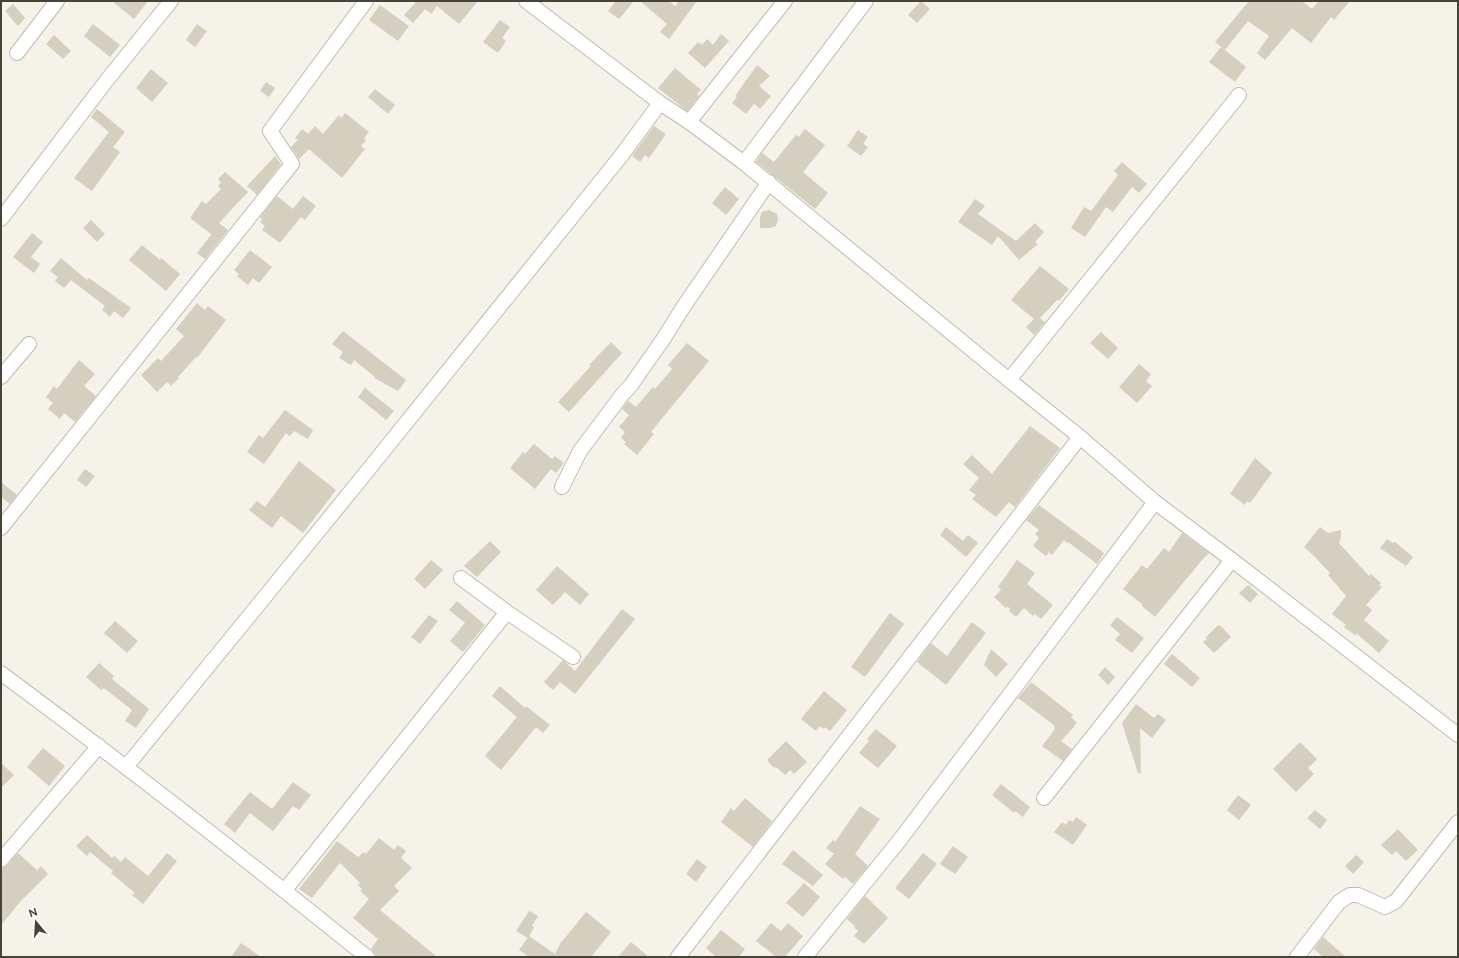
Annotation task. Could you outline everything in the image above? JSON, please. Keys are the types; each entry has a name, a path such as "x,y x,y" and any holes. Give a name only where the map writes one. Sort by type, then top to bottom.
{"street":[{"path":"17,53 57,1"},
{"path":"1,219 107,80 171,1"},
{"path":"1,528 292,164 270,132 366,1"},
{"path":"526,1 660,103 690,122 769,182 1080,437 1155,502 1458,735"},
{"path":"690,122 784,1"},
{"path":"744,163 866,1"},
{"path":"1009,380 1239,95"},
{"path":"126,767 366,473 616,162 660,103"},
{"path":"562,487 580,451 658,348 684,306 769,182"},
{"path":"1,377 29,344"},
{"path":"678,957 1080,437"},
{"path":"805,957 899,841 1155,502"},
{"path":"1044,798 1232,560"},
{"path":"460,578 574,657"},
{"path":"285,890 507,612"},
{"path":"1,673 99,746 285,890 367,957"},
{"path":"1,860 99,746"},
{"path":"1297,957 1339,902 1350,895 1358,895 1385,907 1396,901 1458,822"}],"building":[{"path":"112,1 148,1 134,19"},
{"path":"415,1 478,1 459,24 437,6 431,14 425,9 413,23 404,15 416,2"},
{"path":"616,1 634,1 619,19 608,11"},
{"path":"640,1 669,1 675,6 679,1 697,1 669,39 660,32 667,24"},
{"path":"921,1 930,9 917,23 908,15"},
{"path":"1249,1 1302,1 1312,9 1319,1 1350,1 1334,20 1331,17 1311,43 1292,28 1265,60 1257,53 1269,36 1248,21 1225,50 1215,42"},
{"path":"13,4 25,18 18,26 5,11"},
{"path":"380,5 409,26 398,41 369,20"},
{"path":"500,20 510,27 502,38 506,41 498,53 483,42"},
{"path":"93,24 120,45 110,57 84,36"},
{"path":"197,24 207,31 195,47 186,40"},
{"path":"721,34 729,41 705,68 688,53 698,42 702,45 707,39 713,45"},
{"path":"54,35 71,51 63,59 46,44"},
{"path":"1221,47 1246,67 1235,82 1209,62"},
{"path":"757,65 770,76 759,86 771,96 760,109 754,104 746,114 732,103 737,97 735,96"},
{"path":"675,68 701,90 697,94 699,96 687,111 658,88"},
{"path":"151,69 168,83 152,102 136,88"},
{"path":"266,82 275,88 269,97 260,91"},
{"path":"375,89 395,105 388,114 368,97"},
{"path":"97,109 125,132 113,147 120,152 92,191 74,178 109,132 91,117"},
{"path":"345,113 369,132 364,138 366,140 361,146 365,149 342,178 309,149 299,159 291,147 298,140 295,138 302,129 308,134 315,126 323,134 339,115 341,118"},
{"path":"654,126 666,134 649,158 645,155 640,162 632,156"},
{"path":"805,129 825,145 803,172 828,193 815,209 756,162 762,153 774,162 796,135 799,137"},
{"path":"858,130 868,137 863,144 868,147 861,156 847,146"},
{"path":"275,156 281,164 257,195 247,186"},
{"path":"1122,162 1147,184 1139,193 1132,187 1113,212 1106,207 1085,237 1071,228 1084,207 1091,211 1118,175 1114,171"},
{"path":"225,172 248,192 219,223 228,230 205,259 197,253 211,234 190,218 202,201 206,204 221,189 218,186 221,183 218,179"},
{"path":"725,187 739,199 726,215 712,203"},
{"path":"277,196 293,209 303,196 316,206 305,220 301,217 280,243 262,230 265,226 260,222 262,219 260,217"},
{"path":"975,199 985,206 978,214 1016,241 1035,223 1044,232 1035,242 1038,244 1019,260 998,236 992,245 958,222"},
{"path":"769,210 777,214 778,220 776,226 770,228 760,228 760,218 762,212"},
{"path":"91,220 105,234 97,242 83,228"},
{"path":"32,233 43,242 31,257 40,264 34,273 13,257"},
{"path":"142,245 180,274 166,291 129,260"},
{"path":"250,250 272,267 259,283 253,278 248,285 237,276 239,274 234,270"},
{"path":"61,258 87,280 89,278 131,308 123,318 114,311 110,317 102,310 105,306 71,280 64,288 55,281 58,277 50,271"},
{"path":"1040,266 1069,289 1059,301 1057,300 1040,318 1045,322 1034,335 1026,327 1034,319 1011,300"},
{"path":"197,303 205,310 208,306 226,320 197,358 196,357 178,377 179,378 171,386 167,382 157,392 141,375 158,358 161,361 184,336 176,329"},
{"path":"343,331 406,380 398,391 374,378 375,377 354,360 351,365 339,358 343,352 332,344"},
{"path":"1101,332 1118,348 1108,359 1090,343"},
{"path":"611,342 622,353 569,412 558,402 591,366 589,365"},
{"path":"687,343 709,361 651,432 654,434 637,455 624,444 626,442 621,438 625,432 619,427 629,415 622,409 628,401 636,407 653,387 655,389 672,369 668,365"},
{"path":"79,360 95,374 84,386 96,396 75,422 64,413 60,419 48,409 53,403 46,397 54,386 57,389"},
{"path":"1139,364 1151,374 1146,381 1152,386 1137,403 1119,387"},
{"path":"365,388 394,411 386,420 358,397"},
{"path":"285,410 313,430 308,439 294,431 290,436 286,433 264,464 247,452 259,435 263,438"},
{"path":"1030,426 1060,448 1015,507 1009,502 996,517 972,499 976,495 969,490 979,478 963,464 972,455 992,474"},
{"path":"534,444 552,459 555,456 564,463 556,473 551,469 535,489 510,468 523,452 525,454"},
{"path":"1255,458 1272,473 1250,503 1247,501 1245,505 1230,494"},
{"path":"299,461 336,490 303,533 281,516 272,528 249,510 257,501 265,507"},
{"path":"85,469 95,476 86,487 77,480"},
{"path":"1,482 17,495 10,504 1,497"},
{"path":"1039,505 1104,553 1097,564 1064,540 1052,555 1049,552 1046,556 1033,546 1039,538 1035,534 1039,530 1026,520"},
{"path":"946,527 963,541 968,535 978,543 966,557 940,535"},
{"path":"1320,527 1328,533 1341,530 1339,543 1369,576 1371,574 1381,583 1379,585 1382,587 1366,605 1372,610 1364,620 1389,641 1379,653 1357,634 1355,635 1344,627 1346,625 1332,614 1346,596 1328,575 1330,573 1304,547"},
{"path":"1182,533 1209,553 1155,617 1123,589 1142,565 1147,569 1164,548 1169,552"},
{"path":"1387,539 1393,543 1395,542 1413,557 1406,566 1380,548"},
{"path":"490,541 501,552 477,577 464,566"},
{"path":"431,560 443,570 425,589 414,579"},
{"path":"1017,560 1035,573 1027,584 1053,605 1041,619 1035,614 1033,616 1024,608 1016,617 1009,611 1010,608 1006,608 994,597 1000,591 1001,589 998,587"},
{"path":"557,566 589,594 580,605 565,592 553,605 536,590"},
{"path":"1248,585 1258,594 1250,603 1239,593"},
{"path":"457,601 485,625 463,652 450,641 465,623 449,610"},
{"path":"622,609 635,619 575,694 560,682 553,690 544,682 563,660 575,671"},
{"path":"890,613 904,624 865,677 851,667"},
{"path":"429,615 438,621 420,644 411,637"},
{"path":"1117,617 1144,638 1132,653 1115,640 1120,634 1110,625"},
{"path":"115,621 138,641 127,653 104,633"},
{"path":"972,622 986,633 946,685 917,662 931,643 947,656"},
{"path":"1218,625 1222,627 1231,637 1214,653 1203,642"},
{"path":"991,649 1008,664 996,677 984,665"},
{"path":"1172,654 1200,678 1192,687 1164,664"},
{"path":"99,663 114,676 112,679 149,709 136,728 125,721 132,710 104,688 101,690 86,677"},
{"path":"1105,667 1115,677 1108,685 1098,675"},
{"path":"1031,682 1073,715 1071,717 1077,723 1061,741 1072,749 1063,761 1042,746 1055,729 1055,726 1018,698"},
{"path":"500,686 525,708 526,706 550,725 543,733 536,727 501,770 485,756 517,717 492,696"},
{"path":"824,691 847,710 830,731 825,727 824,729 820,726 816,731 801,719"},
{"path":"1136,704 1154,718 1158,714 1166,720 1152,738 1140,728 1141,773 1138,773 1122,723"},
{"path":"876,729 897,746 878,768 859,753 869,741 867,739"},
{"path":"786,741 807,762 794,774 790,770 785,775 776,767 774,768 767,760"},
{"path":"1300,742 1317,759 1308,768 1314,774 1296,792 1273,769"},
{"path":"43,748 65,766 49,786 27,767"},
{"path":"1,763 14,775 1,788"},
{"path":"293,782 311,795 299,810 293,806 273,831 250,813 235,833 224,824 250,792 272,809"},
{"path":"1001,784 1030,807 1023,817 1015,811 1014,813 992,795"},
{"path":"1238,795 1251,805 1239,820 1227,810"},
{"path":"745,798 772,821 753,847 721,822 731,808 734,811"},
{"path":"860,806 880,819 855,854 868,866 853,884 845,877 843,879 825,864 834,854 826,848 833,840 835,842"},
{"path":"1315,810 1327,820 1320,829 1307,818"},
{"path":"1076,817 1087,825 1073,845 1054,832 1062,822 1066,825 1069,820 1073,822"},
{"path":"1398,829 1418,850 1406,861 1396,851 1392,855 1381,845"},
{"path":"87,835 112,858 114,856 121,862 125,857 148,876 167,853 177,861 143,904 132,895 135,893 111,873 113,871 90,852 87,856 76,846"},
{"path":"379,838 394,850 398,845 406,851 401,858 412,868 394,886 399,891 380,910 437,957 375,956 371,949 378,939 353,918 369,899 360,891 362,889 358,885 360,883 340,863 312,898 299,889 337,841 358,857 364,852 366,854"},
{"path":"953,846 968,857 955,874 940,864"},
{"path":"793,850 823,875 813,886 782,864"},
{"path":"18,853 37,870 41,866 48,874 21,901 1,925 1,868 7,866"},
{"path":"923,853 937,864 909,899 895,888"},
{"path":"1356,855 1364,862 1353,874 1345,866"},
{"path":"697,859 707,867 696,882 686,874"},
{"path":"804,883 820,897 803,917 786,903"},
{"path":"865,896 888,918 864,944 854,936 858,931 847,919"},
{"path":"529,911 538,916 532,926 534,927 528,938 516,931"},
{"path":"586,912 611,932 591,957 529,957 519,950 529,936 555,954 561,942"},
{"path":"771,923 781,931 788,923 803,936 785,957 776,957 756,941"},
{"path":"721,930 745,949 739,957 716,957 706,948"},
{"path":"1323,937 1346,957 1323,957 1314,949"},
{"path":"631,942 649,957 618,957"},
{"path":"241,943 261,957 231,957"}]}
